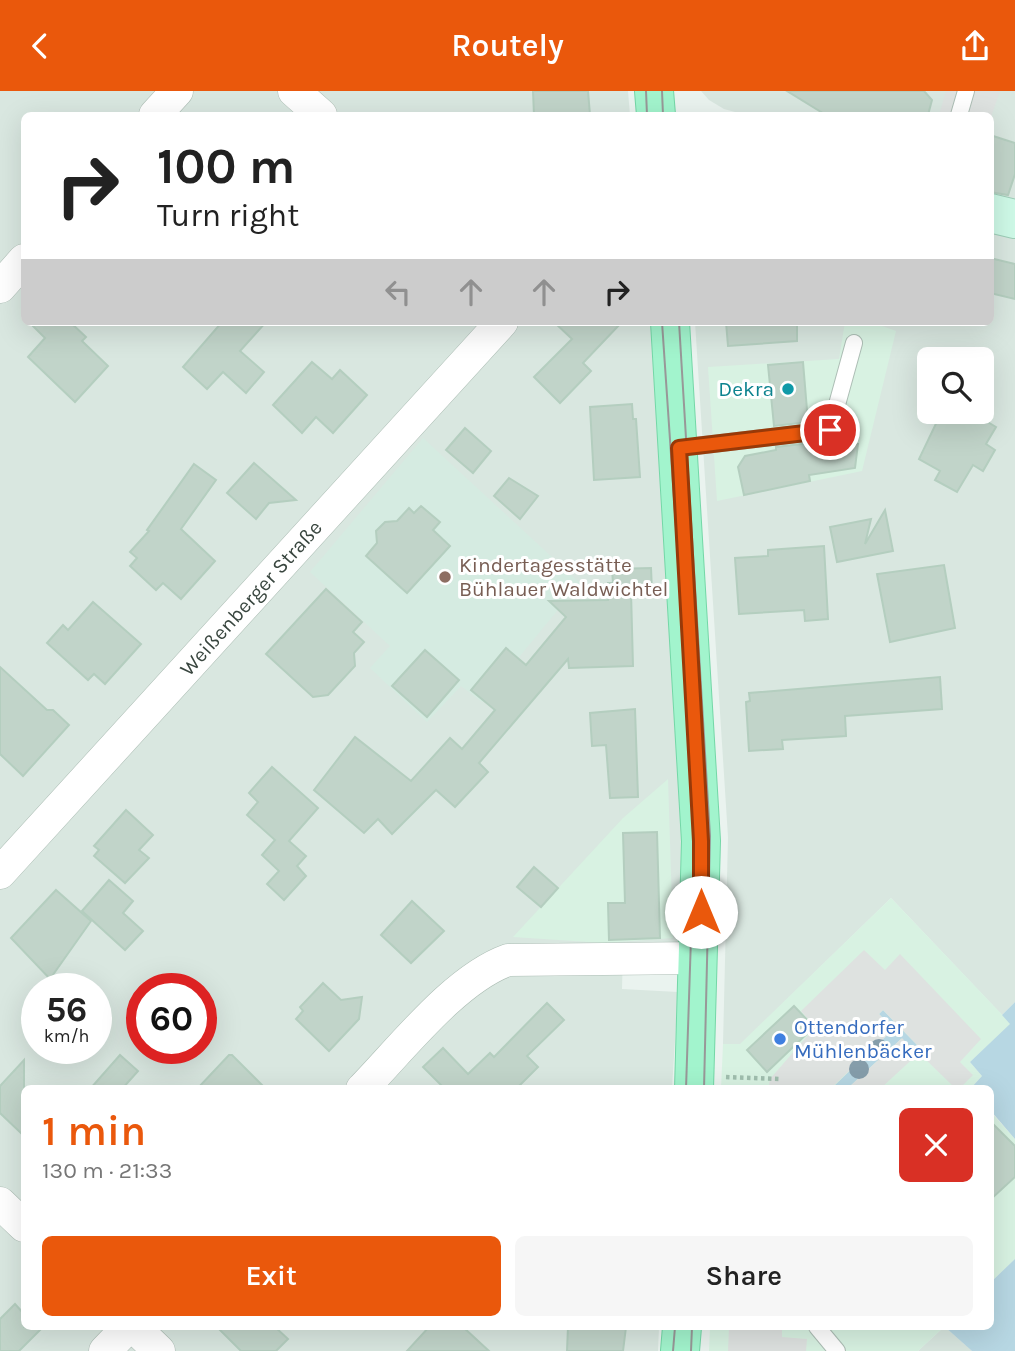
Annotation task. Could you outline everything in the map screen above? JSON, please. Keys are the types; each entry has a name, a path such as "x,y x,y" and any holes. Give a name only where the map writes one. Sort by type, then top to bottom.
{"main road":[{"path":"654,91 656,112"},
{"path":"994,214 1015,219"},
{"path":"670,326 701,841 700,958 694,1082"},
{"path":"680,1351 682,1330"}],"street":[{"path":"158,112 177,91"},
{"path":"294,91 318,112"},
{"path":"0,287 21,263"},
{"name":"Weißenberger Straße","path":"0,873 498,326"},
{"path":"366,1085 457,991 485,968 508,960 700,958"},
{"path":"0,1203 21,1223"},
{"path":"105,1351 125,1330"},
{"path":"137,1330 159,1351"}],"lane":[{"path":"960,112 966,91"},
{"path":"679,448 830,430 854,343"},
{"path":"820,1330 837,1351"}],"path":[{"path":"694,1082 781,1079"}],"shaded area":[{"path":"0,91 628,91 630,112 21,112 21,326 484,326 480,364 515,326 652,326 684,844 681,928 678,942 623,949 622,989 678,992 672,1085 21,1085 21,1330 659,1330 658,1351 0,1351"},
{"path":"701,91 1015,91 1015,204 994,200 994,112 735,112 709,100"},
{"path":"946,91 1000,91 993,112 940,112"},
{"path":"994,229 1015,234 1015,1002 1002,1015 891,898 740,1045 723,1044 728,837 695,326 994,326"},
{"path":"844,326 882,326 896,331 862,471 717,501 708,367 839,359"},
{"name":"Kindertagesstätte Bühlauer Waldwichtel","path":"423,438 580,583 482,702 461,686 427,722 370,668 390,646 310,572"},
{"path":"668,779 673,938 604,943 513,937 623,818"},
{"path":"891,898 1011,1024 970,1062 982,1076 974,1085 721,1085 723,1044 740,1044"},
{"path":"864,950 885,970 900,954 981,1039 960,1062 973,1075 963,1085 952,1085 919,1053 884,1085 851,1085 902,1038 914,1051 919,1047 883,1010 879,1014 894,1029 834,1085 769,1085 770,1079 815,1027 801,1011"},
{"path":"1015,1002 1015,1139 994,1114 994,1085 974,1085 982,1076 970,1062 1010,1024 1002,1015"},
{"path":"883,1010 919,1047 915,1051 901,1039 851,1085 835,1085 893,1029 879,1014"},
{"path":"994,1115 1015,1139 1015,1259 994,1279"},
{"path":"1015,1259 1015,1351 972,1351 948,1330 994,1330 994,1279"},
{"path":"710,1330 941,1330 918,1351 709,1351"},
{"path":"729,1330 782,1330 782,1337 807,1339 806,1351 728,1351"},
{"path":"941,1330 948,1330 972,1351 918,1351"}],"building":[{"path":"533,91 588,91 590,112 534,112"},
{"path":"787,91 924,91 932,100 929,112 821,112"},
{"path":"994,136 1015,143 1015,174 1008,195 994,193"},
{"path":"994,259 1015,264 1015,299 994,294"},
{"path":"33,326 74,326 86,337 82,341 108,366 75,402 28,357 45,338"},
{"path":"219,326 262,326 240,351 264,372 246,393 223,372 207,389 183,367"},
{"path":"558,326 618,326 583,363 591,371 560,403 534,377 572,339"},
{"path":"726,326 797,326 797,341 728,346"},
{"path":"312,362 332,379 340,370 367,395 333,433 316,417 302,433 273,405"},
{"name":"Dekra","path":"803,362 808,422 774,426 768,365"},
{"path":"632,404 633,419 636,419 640,477 594,480 590,407"},
{"path":"936,424 991,424 996,427 986,444 995,450 983,471 973,465 957,492 935,480 940,471 919,459"},
{"path":"465,428 491,451 473,473 446,450"},
{"path":"820,442 858,444 855,468 809,475 810,481 744,495 738,467 745,456 776,450 776,447"},
{"path":"254,463 296,500 269,503 256,519 227,493"},
{"path":"194,464 216,480 181,529 215,561 181,599 163,583 156,590 130,566 137,558 130,552 149,531 147,530"},
{"path":"509,478 538,496 520,519 494,496"},
{"path":"421,506 440,522 433,530 450,546 407,593 366,556 377,543 376,531 385,522 397,521 409,508 414,513"},
{"path":"885,510 893,551 837,562 830,527 871,519 865,544"},
{"path":"824,546 828,619 805,621 804,610 739,614 735,558 768,556 768,550"},
{"path":"944,565 955,628 890,642 877,574"},
{"path":"651,568 652,591 631,592 633,666 569,668 568,659 479,763 488,772 455,807 436,790 392,834 378,819 364,833 314,790 355,737 411,781 450,738 462,749 495,710 471,690 506,648 526,665 566,617 549,601 608,600 608,583 613,583 612,569"},
{"path":"326,589 362,622 353,632 364,642 354,653 355,666 328,695 313,697 266,654"},
{"path":"93,602 141,644 105,684 94,674 88,680 47,643 63,625 68,630"},
{"path":"425,650 459,680 427,717 392,686"},
{"path":"0,667 47,710 53,710 69,725 23,776 0,754"},
{"path":"940,677 942,709 845,716 846,736 782,740 783,749 749,751 746,702 750,701 749,693"},
{"path":"635,709 638,797 610,798 606,745 592,746 590,713"},
{"path":"272,767 318,808 289,841 306,856 297,866 306,876 284,900 267,884 279,871 262,855 275,840 247,815 258,802 249,793"},
{"path":"126,810 153,835 139,850 149,858 125,883 94,856 99,850 94,846"},
{"path":"657,832 660,938 609,940 608,903 625,903 623,833"},
{"path":"534,867 558,888 541,907 517,887"},
{"path":"109,880 133,901 123,913 143,931 125,950 82,911"},
{"path":"56,890 91,921 54,973 44,973 11,938"},
{"path":"412,901 444,931 411,963 381,935"},
{"path":"323,983 341,1000 362,997 359,1019 329,1051 296,1019 303,1011 300,1007"},
{"path":"547,1003 564,1020 527,1056 538,1067 520,1085 441,1085 423,1067 443,1048 468,1074 490,1053 494,1057"},
{"name":"Ottendorfer Mühlenbäcker","path":"794,1006 814,1027 767,1072 747,1050"},
{"path":"120,1055 126,1064 138,1071 126,1085 94,1085"},
{"path":"232,1055 262,1085 201,1085"},
{"path":"21,1063 24,1064 21,1133 0,1113 0,1086"},
{"path":"994,1125 1015,1146 1015,1177 994,1196"},
{"path":"15,1304 21,1311 21,1330 40,1330 19,1351 0,1351 0,1319"},
{"path":"220,1330 278,1330 288,1339 276,1351 241,1351"},
{"path":"426,1330 466,1330 489,1351 407,1351"},
{"path":"568,1330 626,1330 623,1351 567,1351"}],"tram line":[{"path":"646,91 647,112"},
{"path":"662,91 663,112"},
{"path":"662,326 690,734 694,847 686,1085"},
{"path":"679,326 710,836 704,1085"},
{"path":"673,1351 675,1330"},
{"path":"691,1351 692,1330"}],"place":[{"name":"Dekra","path":"788,389"},
{"name":"Kindertagesstätte Bühlauer Waldwichtel","path":"445,577"},
{"name":"Ottendorfer Mühlenbäcker","path":"780,1039"}],"route":[{"path":"701,912 696,733 679,448 830,430"}]}
